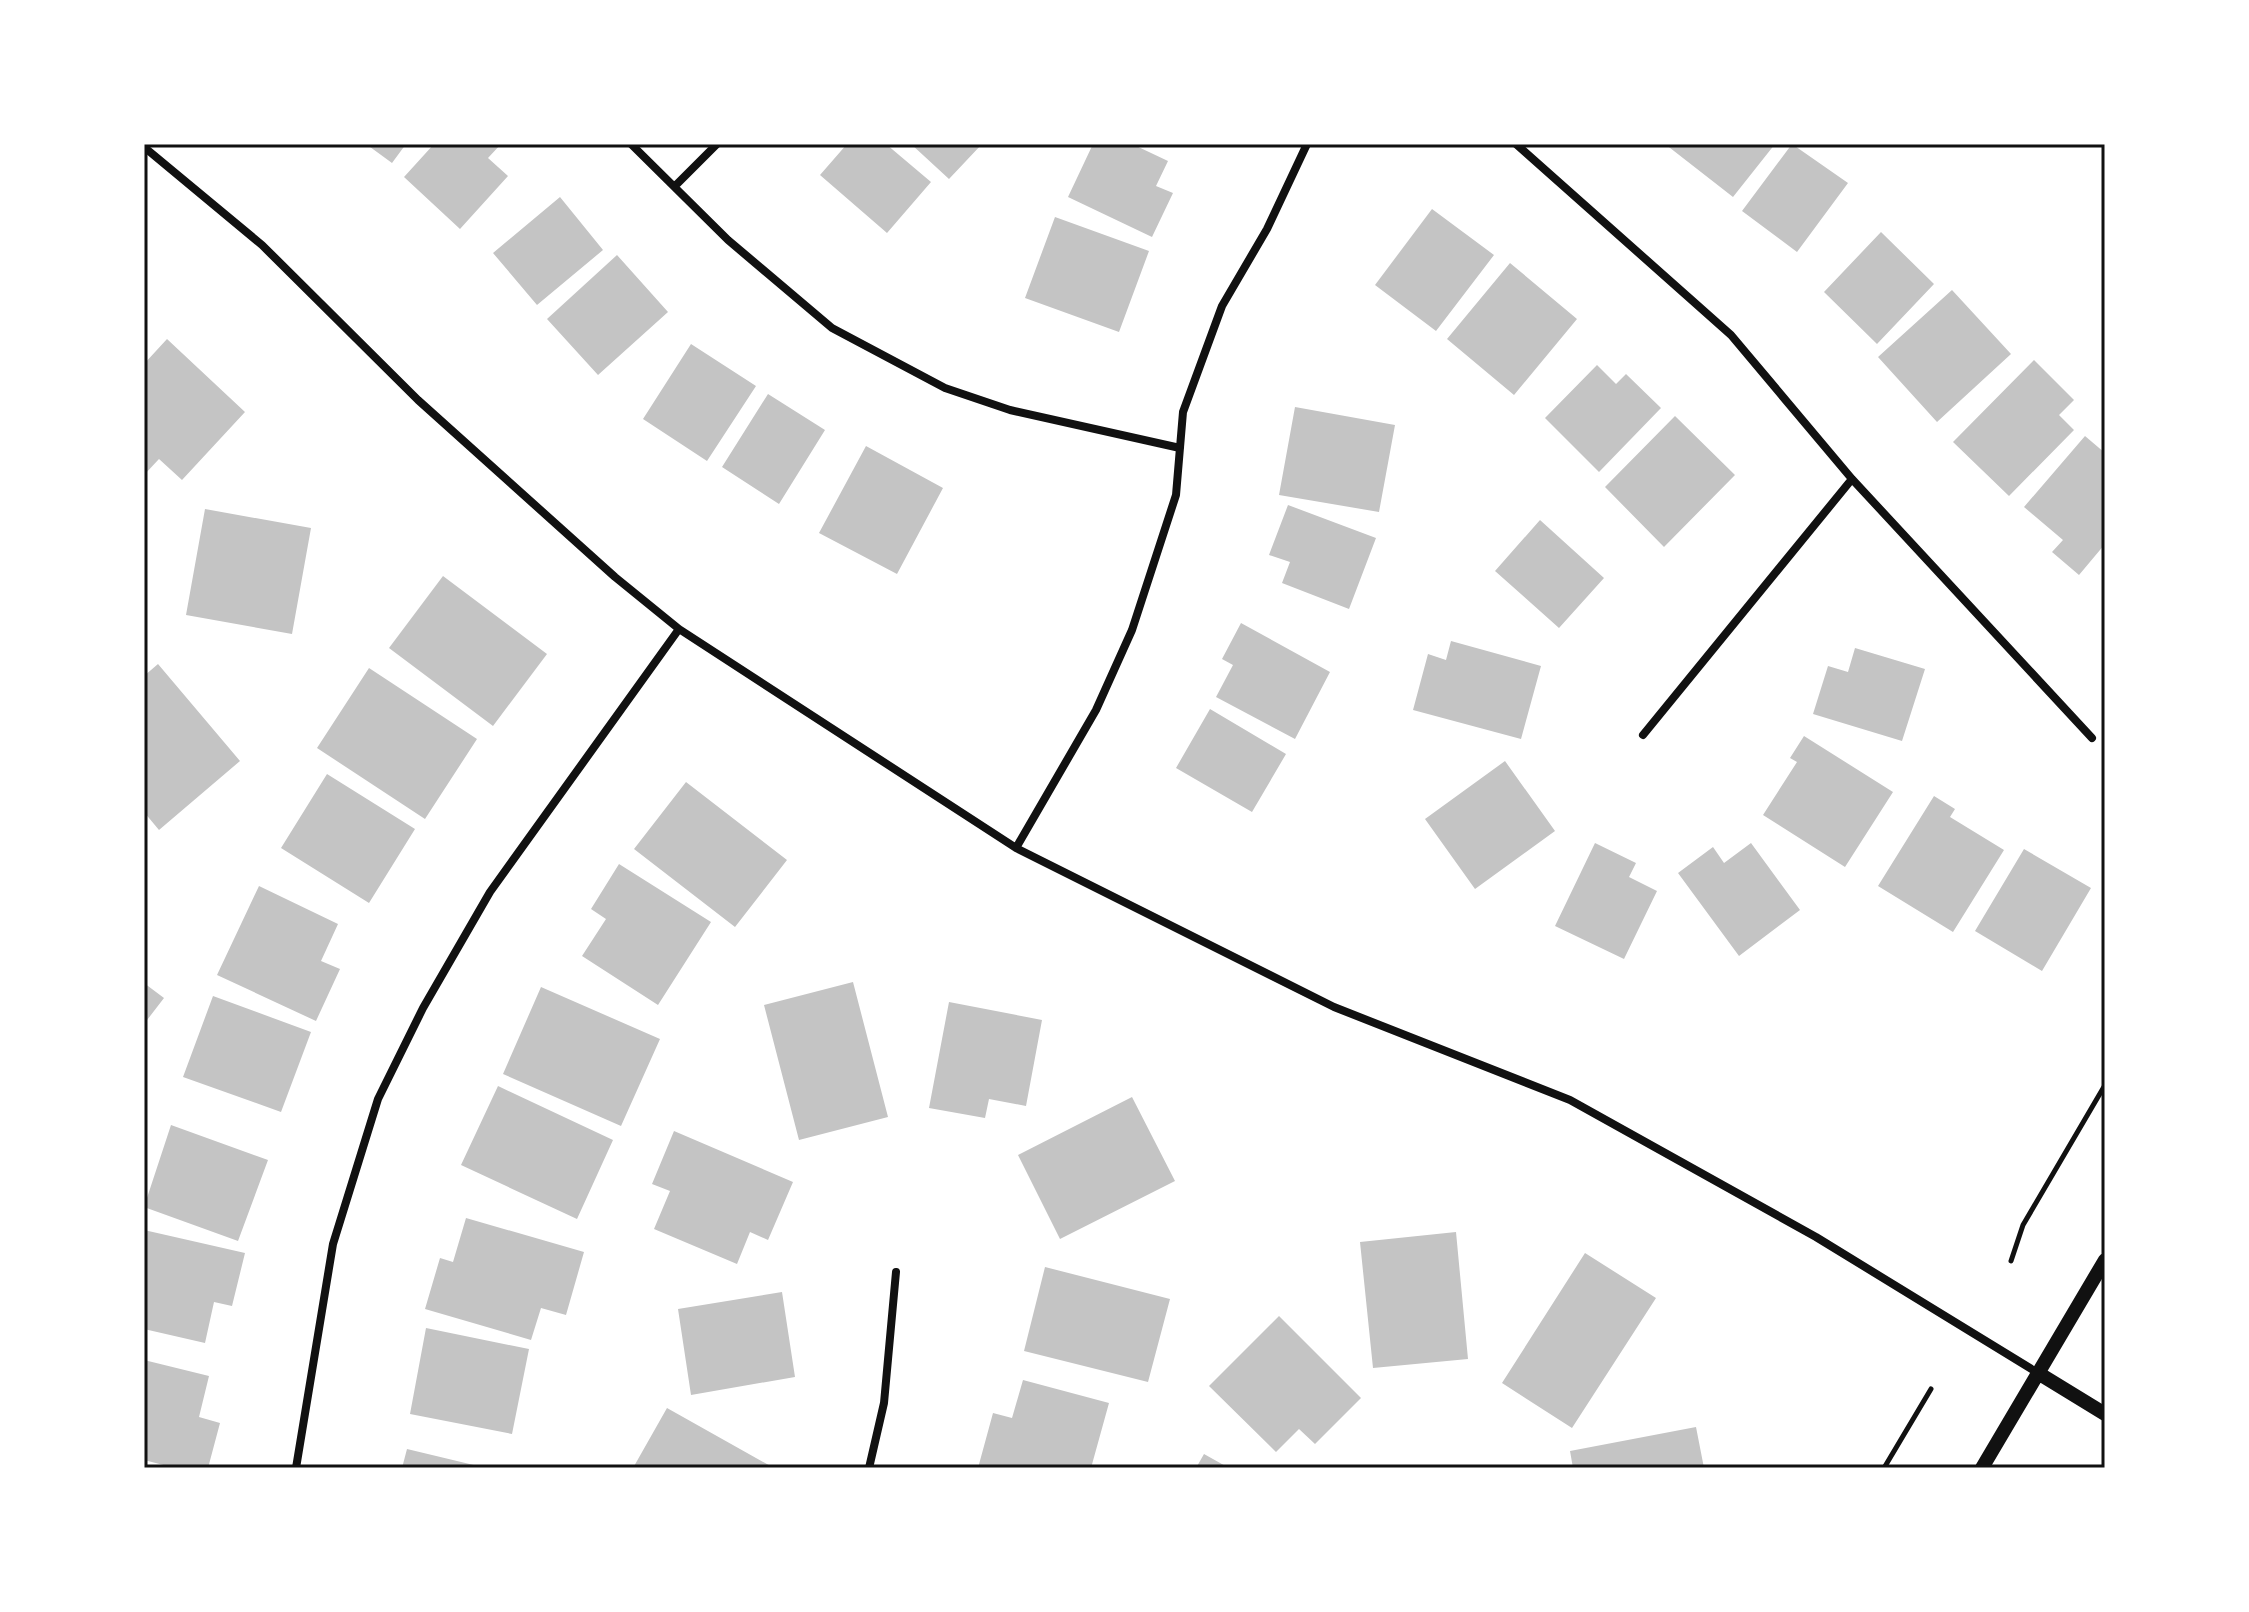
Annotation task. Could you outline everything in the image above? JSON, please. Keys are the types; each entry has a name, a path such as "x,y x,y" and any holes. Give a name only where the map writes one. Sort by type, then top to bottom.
{"street":[{"path":"631,144 728,240 832,328 945,388 1010,410 1180,448"},
{"path":"675,186 717,144"},
{"path":"1016,848 1096,710 1132,630 1176,495 1183,412 1222,306 1267,229 1307,144"},
{"path":"1516,144 1731,335 1852,479 2092,738"},
{"path":"144,147 262,245 418,400 615,577 679,629 1016,848 1334,1007 1570,1100 1816,1237 2105,1414"},
{"path":"1643,735 1852,479"},
{"path":"296,1468 333,1244 378,1099 423,1008 490,892 679,629"},
{"path":"1982,1468 2105,1260"},
{"path":"869,1468 884,1403 896,1272"}],"path":[{"path":"2011,1261 2023,1225 2105,1085"},
{"path":"1884,1468 1931,1389"}],"building":[{"path":"366,144 406,144 392,163"},
{"path":"434,144 501,144 488,158 508,176 460,229 404,177"},
{"path":"847,144 886,144 931,182 887,233 820,175"},
{"path":"911,144 982,144 949,179"},
{"path":"1093,144 1132,144 1168,161 1156,186 1173,193 1152,237 1068,197"},
{"path":"1665,144 1775,144 1733,197"},
{"path":"1792,144 1848,183 1797,252 1742,211"},
{"path":"560,197 603,250 537,305 493,253"},
{"path":"1432,209 1494,255 1436,331 1375,285"},
{"path":"1055,217 1149,251 1119,332 1025,298"},
{"path":"1881,232 1934,284 1877,344 1824,292"},
{"path":"617,255 668,312 598,375 547,319"},
{"path":"1510,263 1577,319 1514,395 1447,339"},
{"path":"1952,290 2011,354 1937,422 1878,357"},
{"path":"167,339 245,412 182,480 159,459 144,475 144,364"},
{"path":"691,344 756,386 707,461 643,419"},
{"path":"2034,360 2074,400 2059,415 2074,430 2009,496 1953,442"},
{"path":"1597,365 1616,384 1626,374 1661,408 1599,472 1545,418"},
{"path":"768,394 825,430 779,504 722,467"},
{"path":"1295,407 1395,425 1379,512 1279,495"},
{"path":"1675,416 1735,475 1664,547 1605,487"},
{"path":"2085,436 2105,453 2105,544 2079,575 2052,552 2063,540 2024,507"},
{"path":"866,446 943,488 897,574 819,533"},
{"path":"1288,505 1376,538 1349,609 1282,583 1290,562 1269,555"},
{"path":"205,509 311,528 292,634 186,615"},
{"path":"1540,520 1604,578 1559,628 1495,571"},
{"path":"443,576 547,654 493,726 389,648"},
{"path":"1241,623 1330,672 1295,739 1216,697 1233,665 1222,659"},
{"path":"1451,641 1541,666 1521,739 1413,710 1428,654 1446,660"},
{"path":"1855,648 1925,669 1902,741 1813,714 1828,666 1848,672"},
{"path":"158,664 240,761 159,830 144,812 144,676"},
{"path":"369,668 477,739 425,819 317,748"},
{"path":"1210,709 1286,754 1252,812 1176,768"},
{"path":"1804,736 1893,792 1845,867 1763,815 1797,762 1790,758"},
{"path":"1505,761 1555,831 1475,889 1425,819"},
{"path":"327,774 415,829 369,903 281,848"},
{"path":"686,782 787,860 735,927 634,849"},
{"path":"1934,796 1955,809 1950,817 2004,850 1953,932 1878,886"},
{"path":"1595,843 1636,863 1629,877 1657,891 1624,959 1555,926"},
{"path":"1751,843 1800,910 1739,956 1678,873 1713,847 1724,863"},
{"path":"2024,849 2091,888 2042,971 1975,931"},
{"path":"619,864 711,922 658,1005 582,956 606,919 591,909"},
{"path":"259,886 338,924 321,961 340,969 316,1021 217,975"},
{"path":"853,982 888,1117 799,1140 764,1005"},
{"path":"144,983 164,998 144,1024"},
{"path":"541,987 660,1039 621,1126 503,1074"},
{"path":"213,996 311,1032 281,1112 183,1077"},
{"path":"949,1002 1042,1020 1026,1106 989,1099 985,1118 929,1108"},
{"path":"498,1086 613,1140 577,1219 461,1165"},
{"path":"1132,1097 1175,1181 1060,1239 1018,1155"},
{"path":"171,1125 268,1160 238,1241 144,1207"},
{"path":"674,1131 793,1182 768,1240 750,1232 737,1264 654,1229 670,1191 652,1184"},
{"path":"466,1218 584,1252 566,1315 541,1308 531,1340 425,1309 440,1258 453,1262"},
{"path":"144,1230 245,1253 232,1306 214,1302 205,1343 144,1329"},
{"path":"1456,1232 1468,1359 1373,1368 1360,1242"},
{"path":"1585,1253 1656,1298 1572,1428 1502,1383"},
{"path":"1045,1267 1170,1299 1148,1382 1024,1351"},
{"path":"782,1292 795,1377 691,1395 678,1309"},
{"path":"1279,1316 1361,1398 1315,1444 1299,1429 1276,1452 1209,1386"},
{"path":"426,1328 529,1349 512,1434 410,1414"},
{"path":"144,1360 209,1376 199,1417 220,1423 208,1468 175,1468 144,1460"},
{"path":"1023,1380 1109,1403 1091,1468 978,1468 993,1413 1012,1418"},
{"path":"667,1408 774,1468 633,1468"},
{"path":"1696,1427 1704,1468 1573,1468 1570,1451"},
{"path":"407,1449 482,1467 482,1468 402,1468"},
{"path":"1204,1454 1229,1468 1196,1468"}]}
